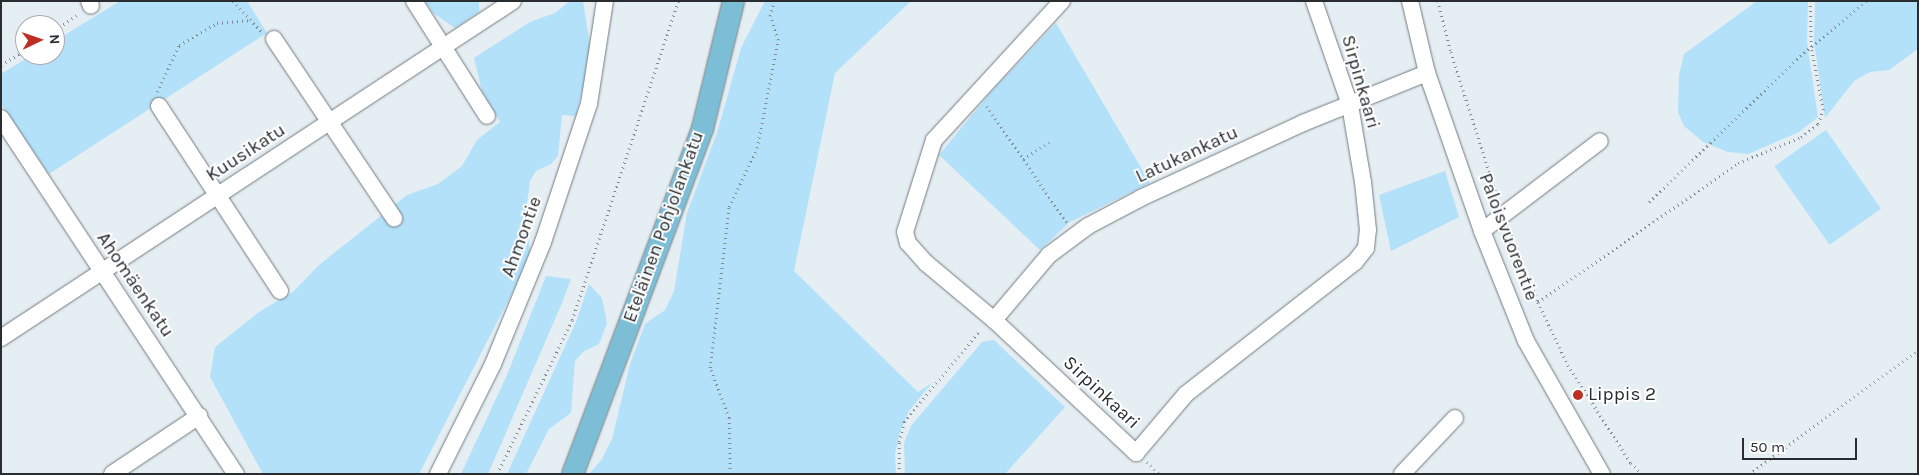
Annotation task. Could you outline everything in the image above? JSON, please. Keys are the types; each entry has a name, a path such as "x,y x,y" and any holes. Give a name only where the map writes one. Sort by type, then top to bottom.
{"main road":[{"name":"Eteläinen Pohjolankatu","path":"570,474 702,128 733,1"}],"street":[{"path":"414,1 487,116"},
{"name":"Kuusikatu","path":"1,338 513,1"},
{"name":"Ahmontie","path":"438,474 493,364 543,242 588,104 605,1"},
{"name":"Sirpinkaari","path":"1062,1 934,140 905,232 908,243 926,262 993,318 1136,453 1186,394 1355,262 1366,248 1368,230 1363,182 1350,104 1314,1"},
{"name":"Paloisvuorentie","path":"1410,1 1427,73 1482,231 1526,341 1602,474"},
{"path":"274,38 394,218"},
{"name":"Latukankatu","path":"993,318 1049,255 1076,235 1140,198 1350,104 1427,73"},
{"path":"160,106 280,291"},
{"name":"Ahomäenkatu","path":"3,124 236,474"},
{"path":"1482,231 1600,141"},
{"path":"112,474 199,416"},
{"path":"1402,474 1455,418"}],"path":[{"path":"233,1 263,34 274,38"},
{"path":"496,474 572,320 678,1"},
{"path":"730,474 729,418 710,368 729,207 757,148 778,40 770,16 774,1"},
{"path":"1438,1 1470,114 1504,215 1538,302 1568,365 1631,463 1642,474"},
{"path":"1538,302 1738,163 1801,137 1818,124 1823,110 1811,47 1810,1"},
{"path":"1649,202 1811,47 1866,1"},
{"path":"160,106 157,92 179,45 216,23 249,20"},
{"path":"1,65 15,56"},
{"path":"976,94 1076,235"},
{"path":"1023,159 1051,141"},
{"path":"899,474 899,442 904,422 993,318"},
{"path":"1750,474 1918,350"}],"shaded area":[{"path":"120,1 247,1 267,33 49,174 1,104 1,74 16,65 65,65 65,35"},
{"path":"425,1 479,1 479,12 455,28 433,13"},
{"path":"570,1 583,1 591,52 576,116 562,115 558,156 551,164 536,171 530,181 525,218 531,256 419,474 263,474 210,377 215,347 259,312 294,291 319,265 407,195 438,184 462,166 477,140 500,122 482,91 474,58 530,22 555,13"},
{"path":"765,1 911,1 835,73 794,271 918,392 932,383 909,411 900,432 895,454 896,474 589,474 602,459 612,439 630,364 645,324 665,310 674,291 687,213 717,133 741,48"},
{"path":"1757,1 1808,1 1807,42 1818,117 1799,132 1748,154 1728,152 1703,142 1684,126 1678,112 1679,75 1684,54"},
{"path":"1815,1 1918,1 1918,49 1889,70 1870,72 1854,81 1825,118 1814,42"},
{"path":"1056,23 1150,183 1070,222 1040,250 939,155 990,93"},
{"path":"1826,130 1881,209 1829,245 1774,166"},
{"path":"1445,171 1459,217 1391,251 1379,195"},
{"path":"546,276 571,279 562,303 488,474 461,474 507,375"},
{"path":"589,284 602,298 607,323 599,344 583,352 575,361 571,413 549,429 526,474 507,474 576,322"},
{"path":"994,340 1065,407 1005,474 905,474 904,443 911,426 982,342"}],"place":[{"name":"Lippis 2","path":"1578,395"}]}
